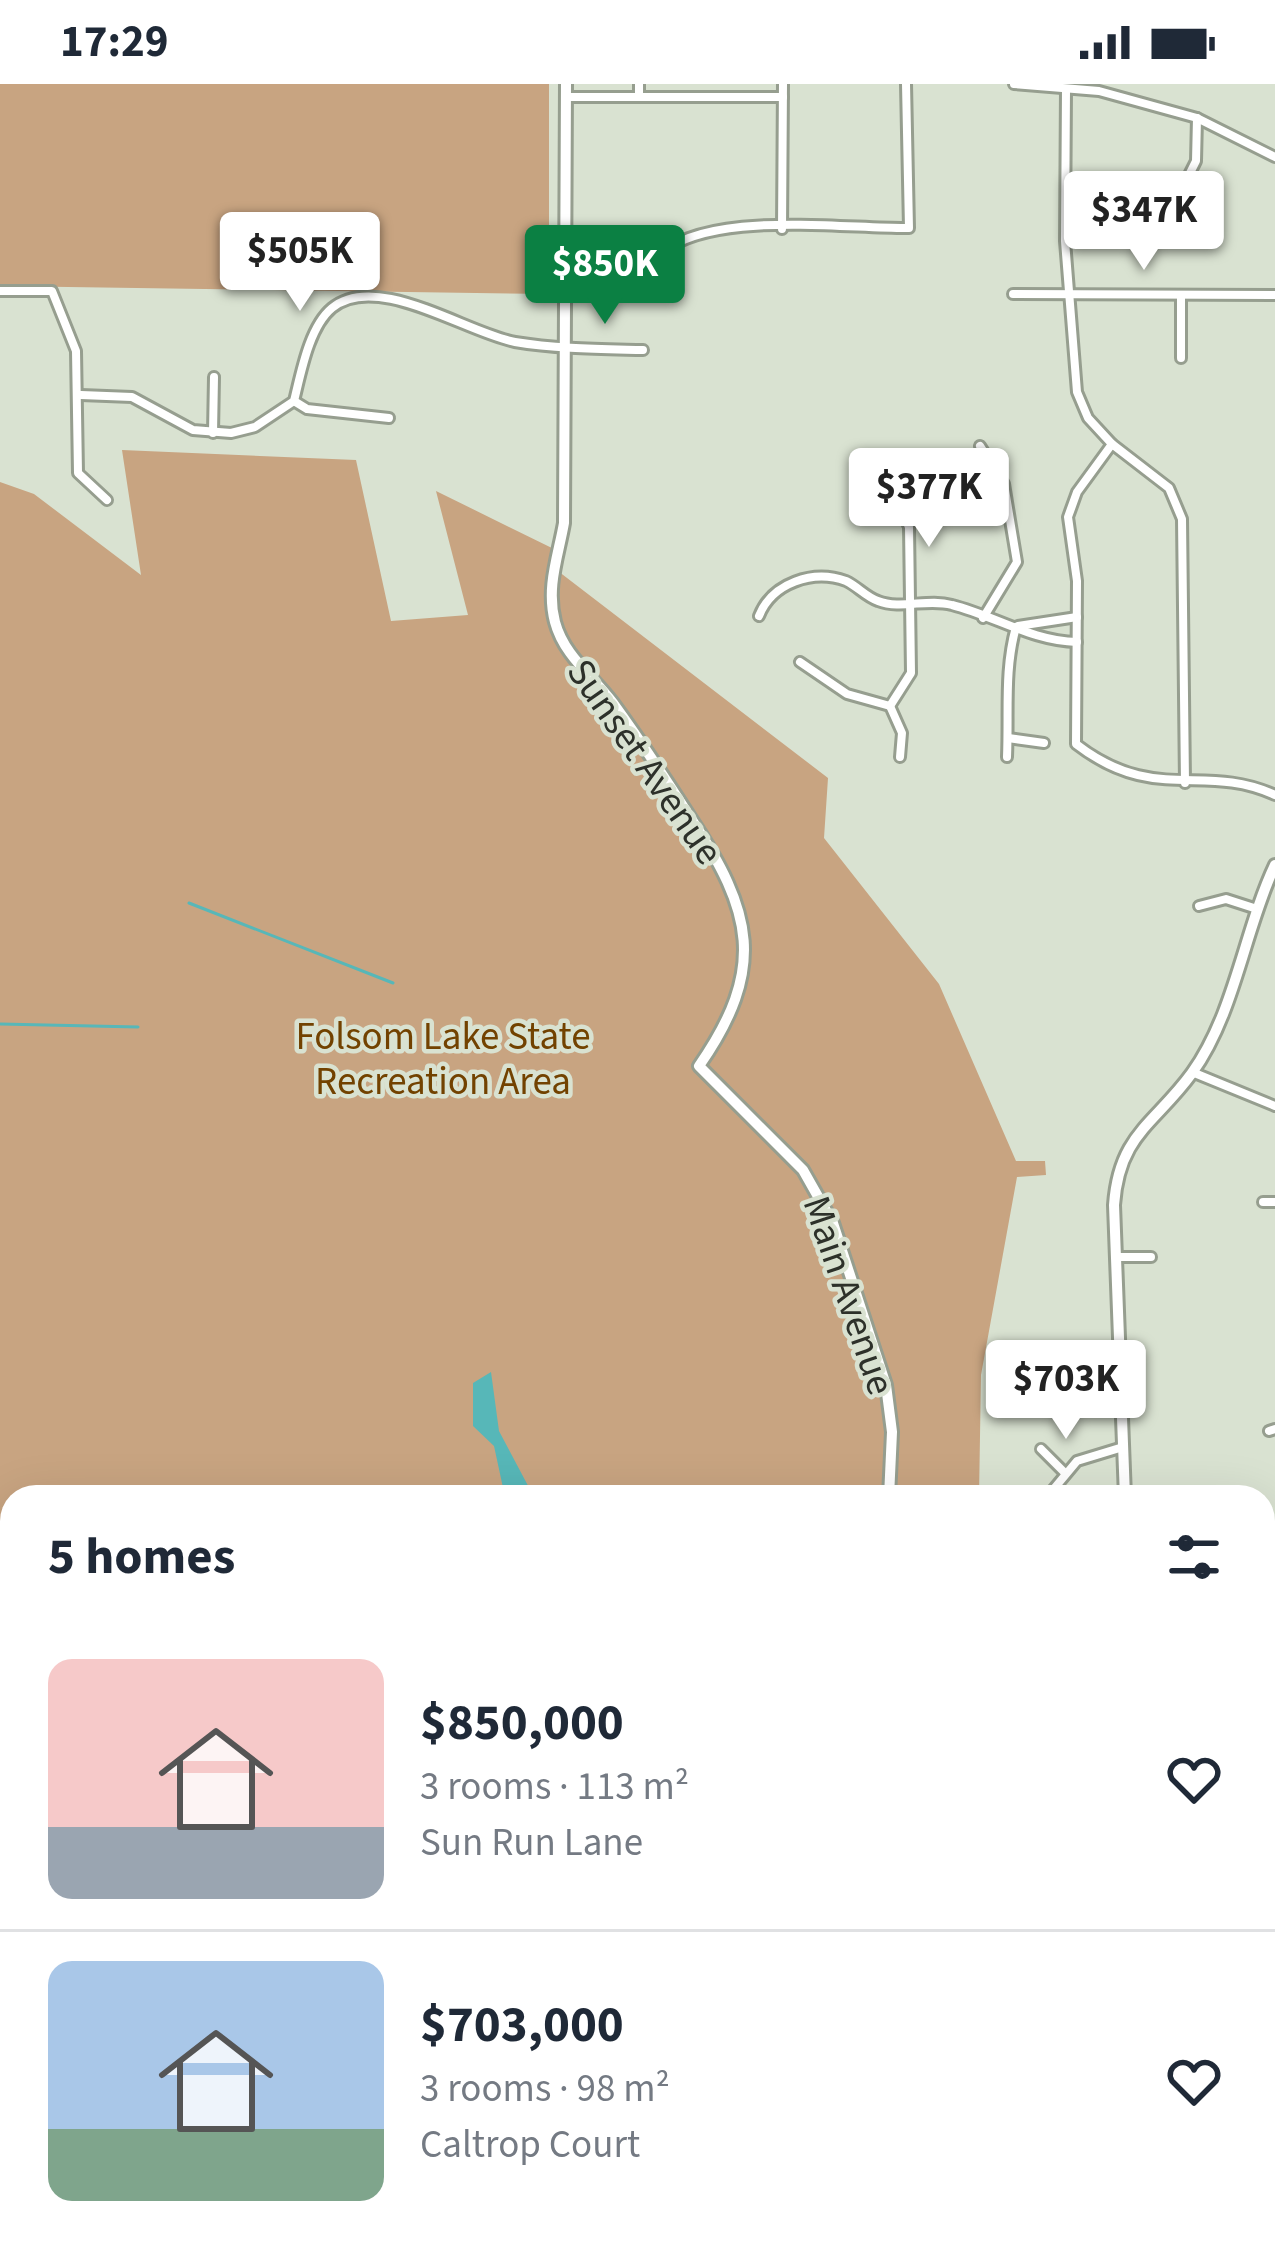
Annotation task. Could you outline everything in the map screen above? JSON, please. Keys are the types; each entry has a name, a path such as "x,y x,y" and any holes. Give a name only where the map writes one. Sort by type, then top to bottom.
{"street":[{"path":"639,84 639,96"},
{"path":"782,229 783,84"},
{"path":"654,260 696,232 909,229 906,84"},
{"path":"1014,84 1099,92 1197,118 1275,157"},
{"path":"1066,89 1065,242 1077,392 1088,418 1112,444 1162,479 1182,519 1185,783"},
{"path":"566,90 639,96 783,97"},
{"name":"Sunset Avenue","path":"566,90 564,523 551,581 556,625 570,654 610,699 721,863 744,926 747,945 741,990 699,1066"},
{"path":"1189,175 1196,161 1197,118"},
{"path":"0,291 52,291 68,322 81,395 78,473 107,500"},
{"path":"1013,294 1275,295"},
{"path":"1180,358 1181,295"},
{"path":"81,395 132,398 193,430 213,433 256,428 294,401 318,326 332,308 349,300 397,300 501,339 644,350"},
{"path":"213,433 214,377"},
{"path":"294,401 307,409 388,418"},
{"path":"1112,444 1072,500 1068,534 1077,617 1076,744 1132,775 1185,783 1243,782 1275,795"},
{"path":"980,446 1004,484 1017,562 983,618"},
{"path":"890,706 911,674 909,527 900,507"},
{"path":"759,616 771,596 812,578 838,579 880,602 952,604 983,618 1077,642"},
{"path":"1016,627 1077,617"},
{"path":"1007,757 1005,664 1016,627"},
{"path":"800,662 848,694 890,706"},
{"path":"890,706 902,733 900,757"},
{"path":"1008,738 1044,742"},
{"path":"1125,1485 1115,1190 1125,1151 1144,1122 1192,1072 1275,865"},
{"path":"1199,906 1226,899 1259,910"},
{"name":"Main Avenue","path":"699,1066 802,1170 823,1200 886,1385 892,1432 890,1485"},
{"path":"1192,1072 1275,1106"},
{"path":"1263,1202 1275,1202"},
{"path":"1116,1257 1150,1257"},
{"path":"1055,1485 1091,1452 1124,1447"},
{"path":"1041,1449 1064,1472"}],"green space":[{"path":"0,84 549,84 549,294 0,286"},
{"name":"Folsom Lake State Recreation Area","path":"122,450 356,460 391,621 468,615 436,491 556,550 554,568 828,778 824,838 939,984 1016,1161 1045,1161 1046,1175 1017,1177 981,1375 979,1485 0,1485 0,482 34,494 141,575"}],"water":[{"path":"491,1372 499,1431 528,1485 502,1485 494,1446 473,1426 473,1383"}],"waterway":[{"path":"189,903 393,983"},
{"path":"0,1024 138,1027"}]}
